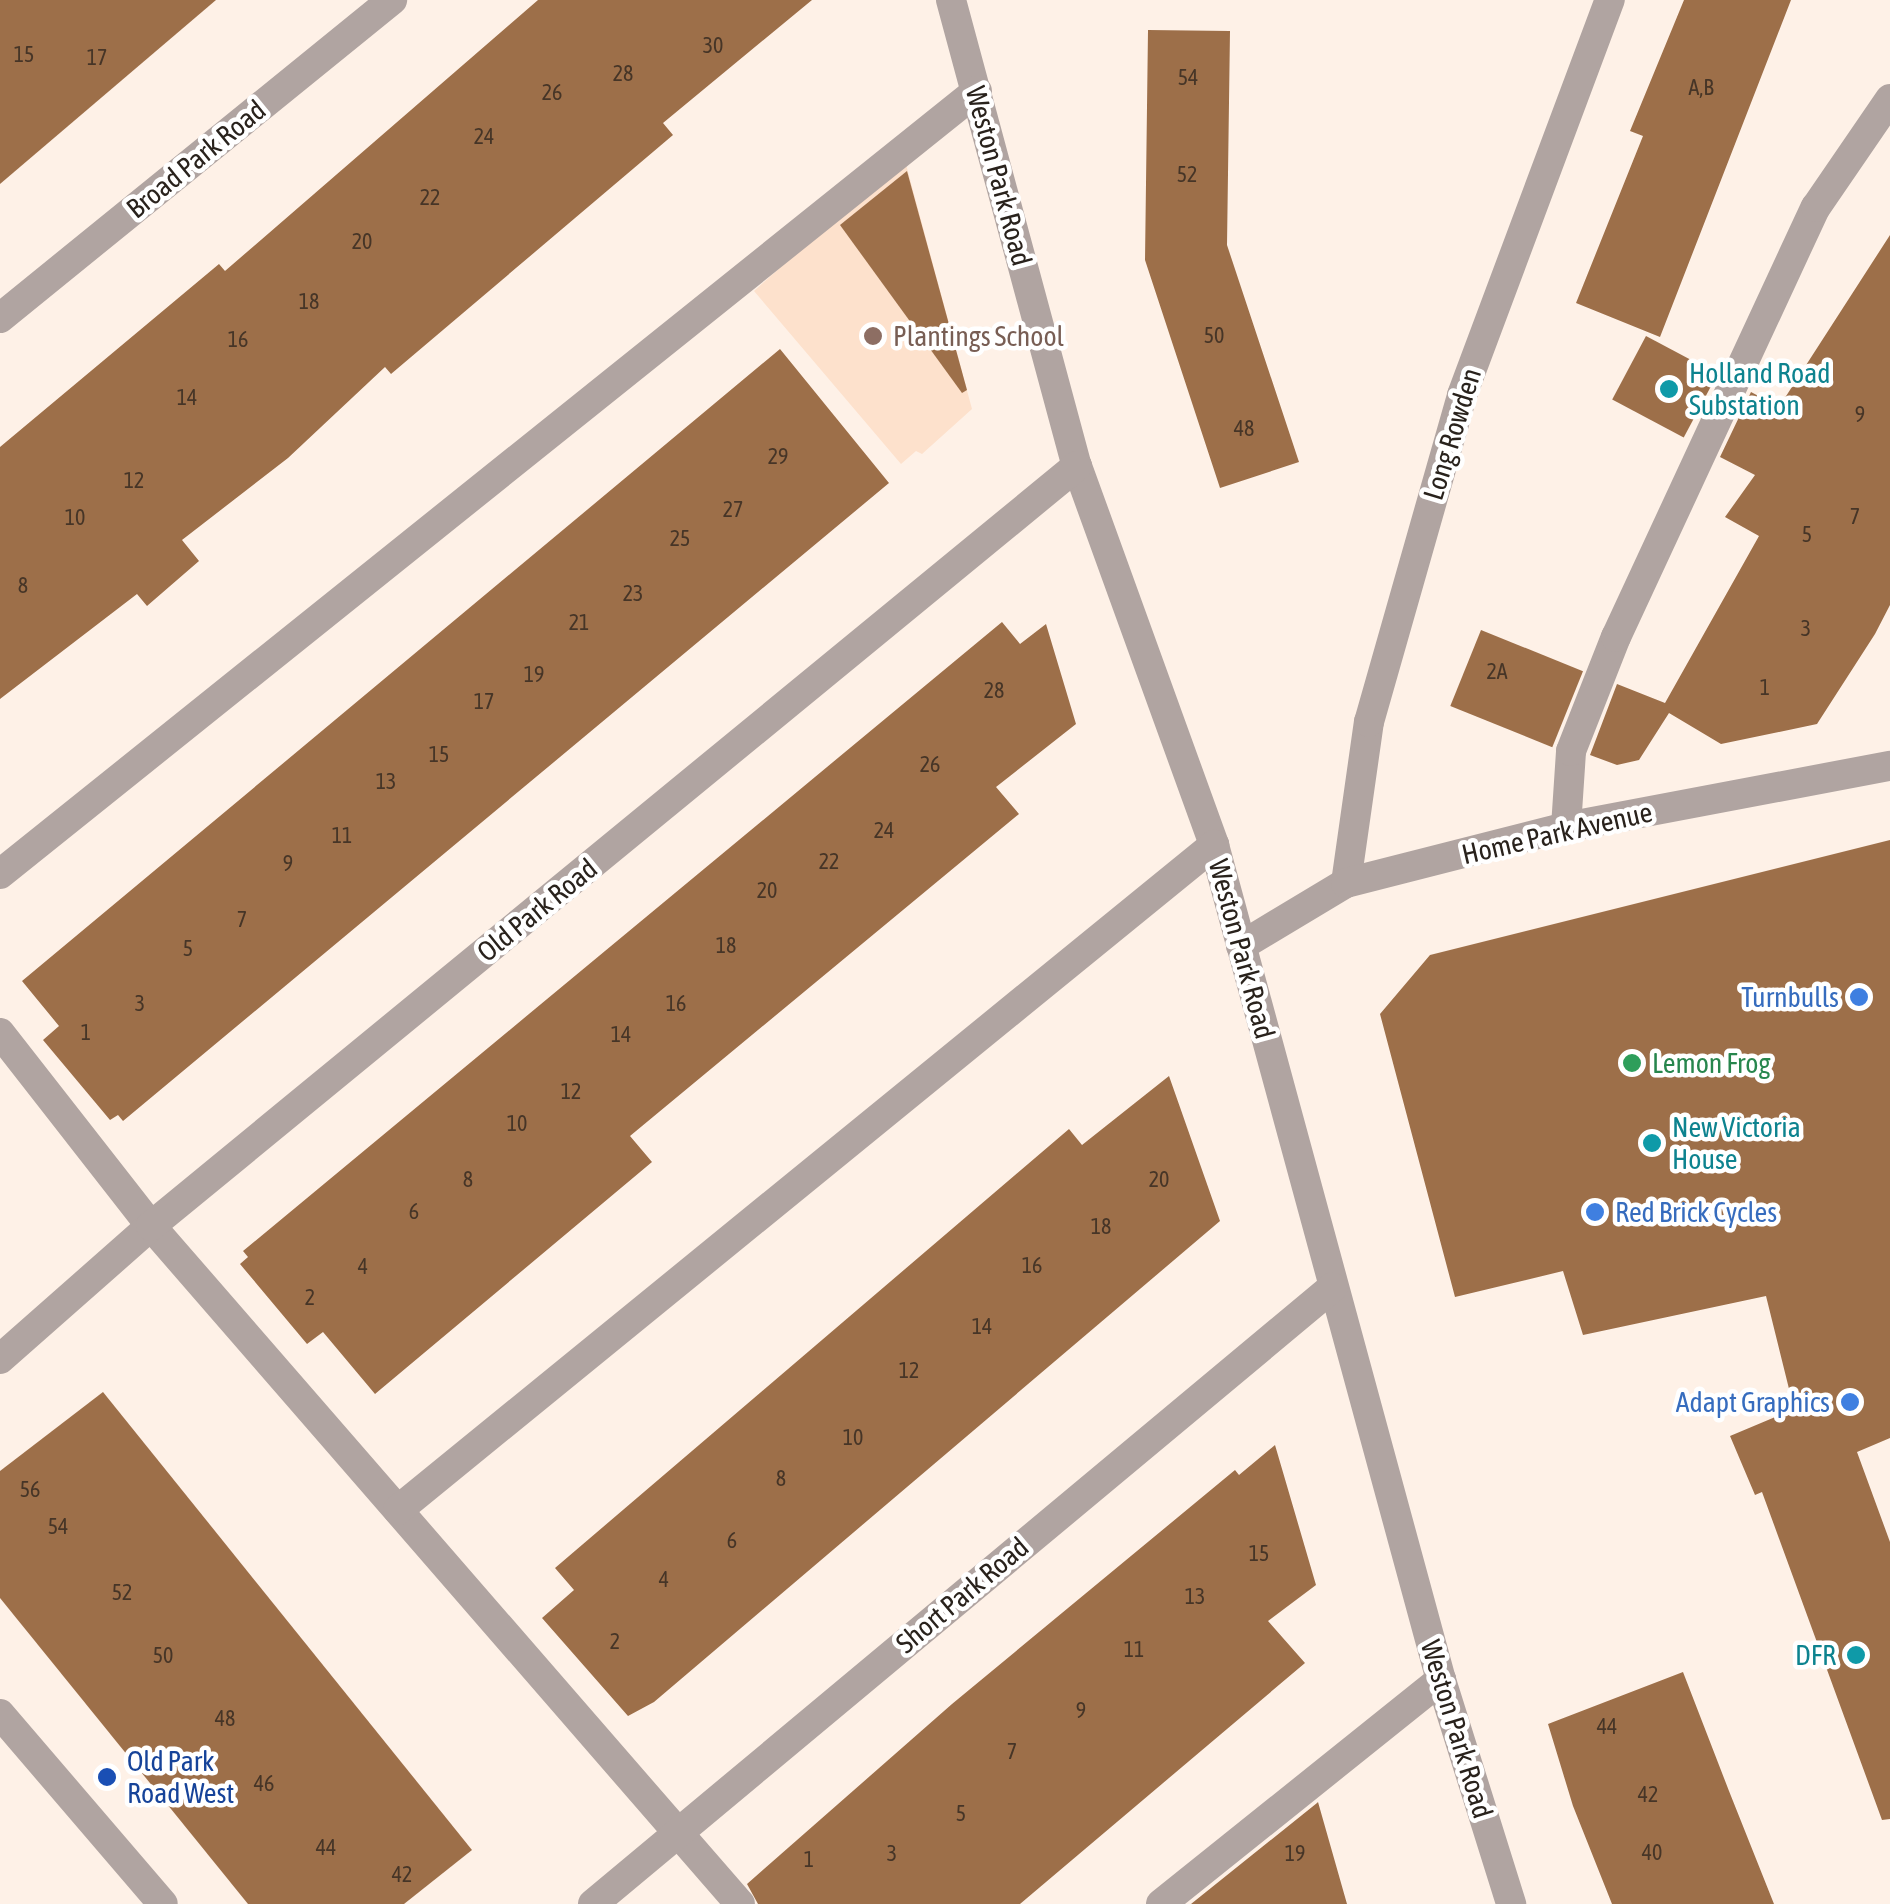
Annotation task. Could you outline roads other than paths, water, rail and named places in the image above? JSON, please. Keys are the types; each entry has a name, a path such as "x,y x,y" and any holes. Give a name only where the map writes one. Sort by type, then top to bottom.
{"street":[{"name":"Broad Park Road","path":"0,318 392,0"},
{"name":"Weston Park Road","path":"951,0 1077,466 1214,845 1440,1680 1512,1904"},
{"name":"Long Rowden","path":"1346,883 1369,722 1462,396 1610,0"},
{"path":"0,874 977,91"},
{"path":"1566,828 1571,751 1616,637 1816,207 1890,99"},
{"name":"Old Park Road","path":"0,1358 151,1226 1077,466"},
{"name":"Home Park Avenue","path":"1241,946 1346,883 1566,828 1890,766"},
{"path":"398,1510 1214,845"},
{"path":"0,1034 151,1226 740,1904"},
{"name":"Short Park Road","path":"593,1904 1333,1286"},
{"path":"1161,1904 1440,1680"},
{"path":"0,1714 163,1904"}],"place":[{"name":"Plantings School","path":"873,336"},
{"name":"Holland Road Substation","path":"1669,389"},
{"name":"Turnbulls","path":"1859,997"},
{"name":"Lemon Frog","path":"1632,1063"},
{"name":"New Victoria House","path":"1652,1143"},
{"name":"Red Brick Cycles","path":"1595,1212"},
{"name":"Adapt Graphics","path":"1850,1402"},
{"name":"DFR","path":"1856,1655"},
{"name":"Old Park Road West","path":"107,1777"}]}
